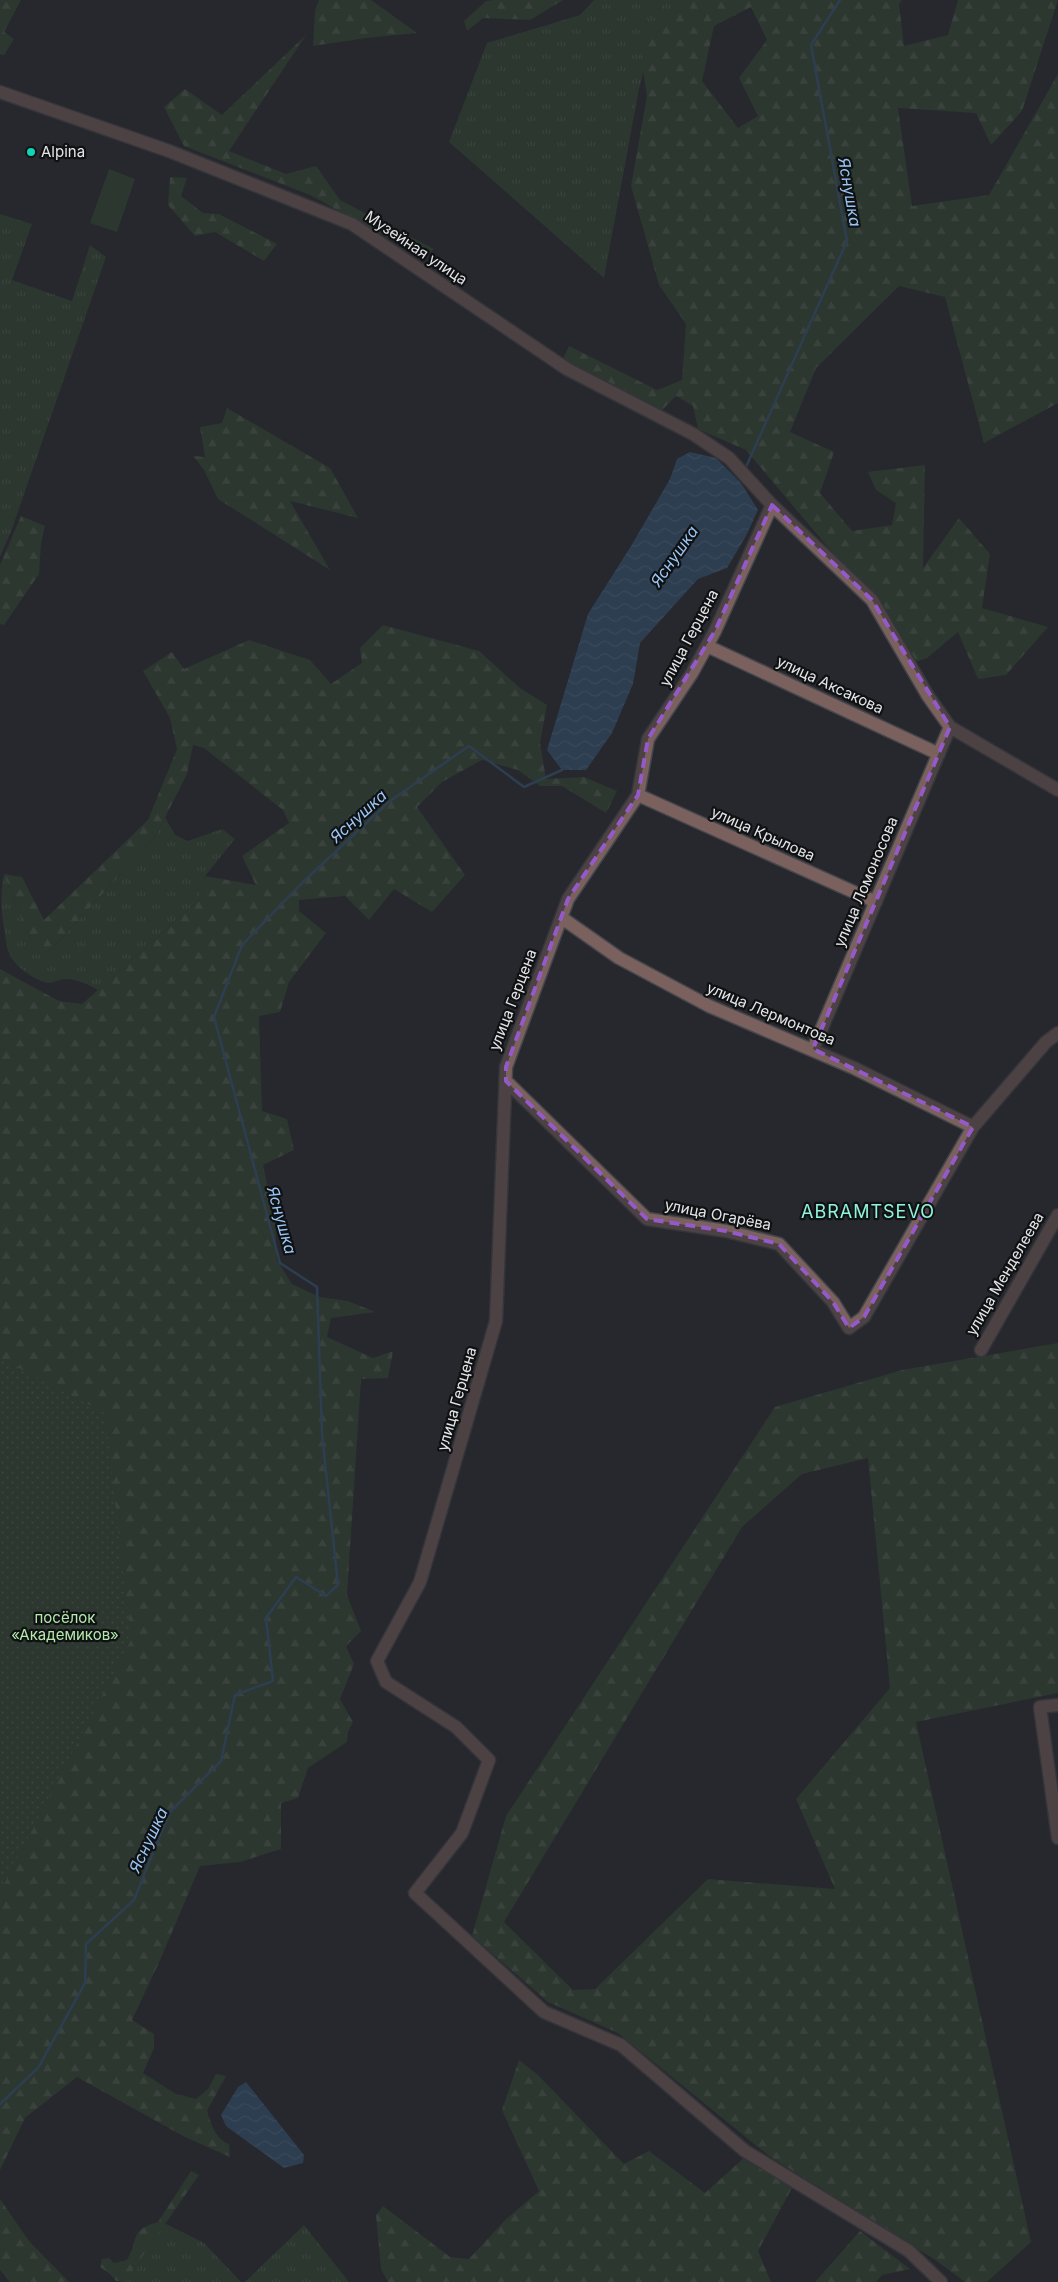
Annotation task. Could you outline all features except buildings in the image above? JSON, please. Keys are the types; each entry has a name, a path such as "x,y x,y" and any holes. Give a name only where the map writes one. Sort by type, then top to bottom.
{"street":[{"name":"Музейная улица","path":"0,92 169,151 352,224 567,369 693,434 729,458 772,505 872,600 928,696 950,727"},
{"name":"улица Герцена","path":"772,505 707,646 692,674 648,739 638,795 568,899 506,1067 496,1321 420,1582 377,1661 386,1682 456,1727 489,1760 462,1833 414,1893 544,2012 621,2045 745,2151 909,2251 941,2282"},
{"name":"улица Аксакова","path":"707,646 938,754"},
{"name":"улица Ломоносова","path":"813,1049 950,727"},
{"path":"950,727 1058,790"},
{"name":"улица Крылова","path":"638,795 876,902"},
{"name":"улица Лермонтова","path":"562,918 619,958 709,1006 813,1049 974,1127"},
{"path":"974,1127 1046,1042 1058,1033"},
{"name":"улица Огарёва","path":"506,1082 647,1219 726,1231 779,1244 833,1302 849,1328 864,1317 974,1127"},
{"name":"улица Менделеева","path":"981,1350 1058,1215"},
{"path":"1058,1705 1040,1707 1058,1838"}],"highlighted area":[{"path":"772,505 872,600 950,727 813,1049 973,1127 864,1317 849,1328 833,1302 779,1244 726,1231 647,1219 506,1081 506,1067 568,899 638,795 648,739 715,631"}],"green space":[{"path":"0,0 21,0 4,32 14,39 4,55 0,54"},
{"path":"319,0 371,0 417,33 313,46 315,10"},
{"path":"563,0 530,20 483,18 467,31 464,21 486,1"},
{"path":"594,0 699,0 651,40 639,89 604,278 449,142 487,43 580,15"},
{"path":"697,0 902,0 899,4 904,46 948,35 958,0 1058,0 1022,111 991,145 976,113 898,108 912,206 989,195 1058,74 1058,403 984,443 945,297 899,286 816,368 790,432 834,452 820,493 852,531 892,525 896,503 876,490 868,472 925,465 923,568 959,518 990,554 982,608 1048,627 1006,675 978,679 958,632 927,658 915,662 878,597 842,564 746,450 698,429 693,406 676,396 660,412 563,359 569,346 657,390 682,380 686,324 659,285 631,186 647,96 640,52 679,6","holes":["751,7 767,40 739,78 758,116 738,128 702,81 714,26"]},
{"path":"306,35 229,151 286,174 316,166 340,200 434,249 425,258 310,195 184,146 164,107 185,89 222,115"},
{"path":"109,169 135,179 117,232 90,223"},
{"path":"170,177 187,178 181,196 203,213 219,214 277,244 264,261 215,232 195,236 168,205"},
{"path":"0,214 32,224 12,280 72,301 90,245 106,257 12,529 0,557"},
{"path":"227,408 330,468 358,518 290,501 330,570 218,499 204,470 193,456 205,457 200,427 222,423"},
{"path":"21,516 45,526 41,543 39,574 4,625 0,624 0,565"},
{"path":"383,625 479,651 520,688 547,705 540,743 546,779 584,777 617,791 606,813 562,786 540,786 518,770 482,760 442,782 417,807 465,875 432,912 394,889 369,920 345,896 299,900 299,911 326,933 289,982 280,1012 259,1016 262,1111 287,1119 294,1150 263,1165 275,1219 277,1260 292,1284 320,1297 348,1301 375,1312 331,1318 327,1337 373,1358 393,1351 388,1378 361,1379 347,1595 361,1631 346,1646 354,1664 340,1699 353,1722 348,1732 347,1742 308,1768 298,1798 281,1803 281,1849 240,1862 200,1866 132,2020 154,2034 154,2048 143,2073 176,2094 196,2099 208,2089 216,2074 226,2076 207,2111 217,2135 229,2144 230,2157 185,2137 77,2077 25,2118 0,2170 0,969 59,1001 82,1004 198,901 205,876 256,885 242,856 289,823 283,810 204,748 193,745 187,774 155,837 50,951 36,955 4,874 22,877 44,920 148,820 177,749 170,718 143,671 172,652 184,669 249,640 310,660 331,684 362,663 360,648"},
{"path":"165,817 175,835 188,841 222,829 235,839 205,876 198,901 98,990 70,979 50,983 44,982 29,974 14,962 6,944 3,919 2,889 4,874 36,954 50,951 155,837"},
{"path":"1058,1343 1058,1693 916,1722 1031,2242 987,2282 965,2282 934,2259 769,2156 618,2033 548,2002 472,1936 506,1816 775,1407 902,1370","holes":["868,1458 890,1688 796,1799 835,1889 708,1879 595,1989 573,1990 504,1922 742,1527 802,1474"]},
{"name":"посёлок «Академиков»","path":"0,1358 105,1413 131,1640 0,1892"},
{"path":"519,2060 538,2075 624,2164 649,2151 705,2193 746,2156 793,2186 758,2251 771,2282 388,2282 381,2269 376,2215 383,2206 450,2257 469,2259 505,2220 539,2191 502,2110"},
{"path":"191,2171 199,2175 125,2282 116,2281 100,2267 102,2259 109,2258 114,2263 127,2260 136,2236 143,2228 158,2222"},
{"path":"0,2199 29,2241 69,2282 10,2282 0,2270"},
{"path":"164,2223 204,2243 241,2282 125,2282"},
{"path":"304,2225 349,2282 245,2282"},
{"path":"860,2231 910,2269 882,2275 876,2282 815,2282"}],"water":[{"path":"690,452 716,458 741,483 758,510 746,536 727,568 698,579 640,643 633,684 612,733 586,770 562,770 547,750 588,614 670,479 677,459"},
{"path":"246,2082 304,2155 303,2163 284,2168 226,2126 221,2115 238,2087"}],"waterway":[{"name":"Яснушка","path":"746,467 847,241 811,45 840,0"},
{"name":"Яснушка","path":"0,2104 38,2068 85,1983 86,1944 134,1900 169,1813 221,1761 235,1695 273,1681 266,1618 296,1577 326,1596 338,1585 322,1434 317,1287 280,1263 214,1017 242,945 303,882 390,801 469,746 524,787 562,770 563,767"}],"place":[{"name":"Alpina","path":"31,152"}],"district":[{"name":"ABRAMTSEVO","path":"868,1212"}]}
